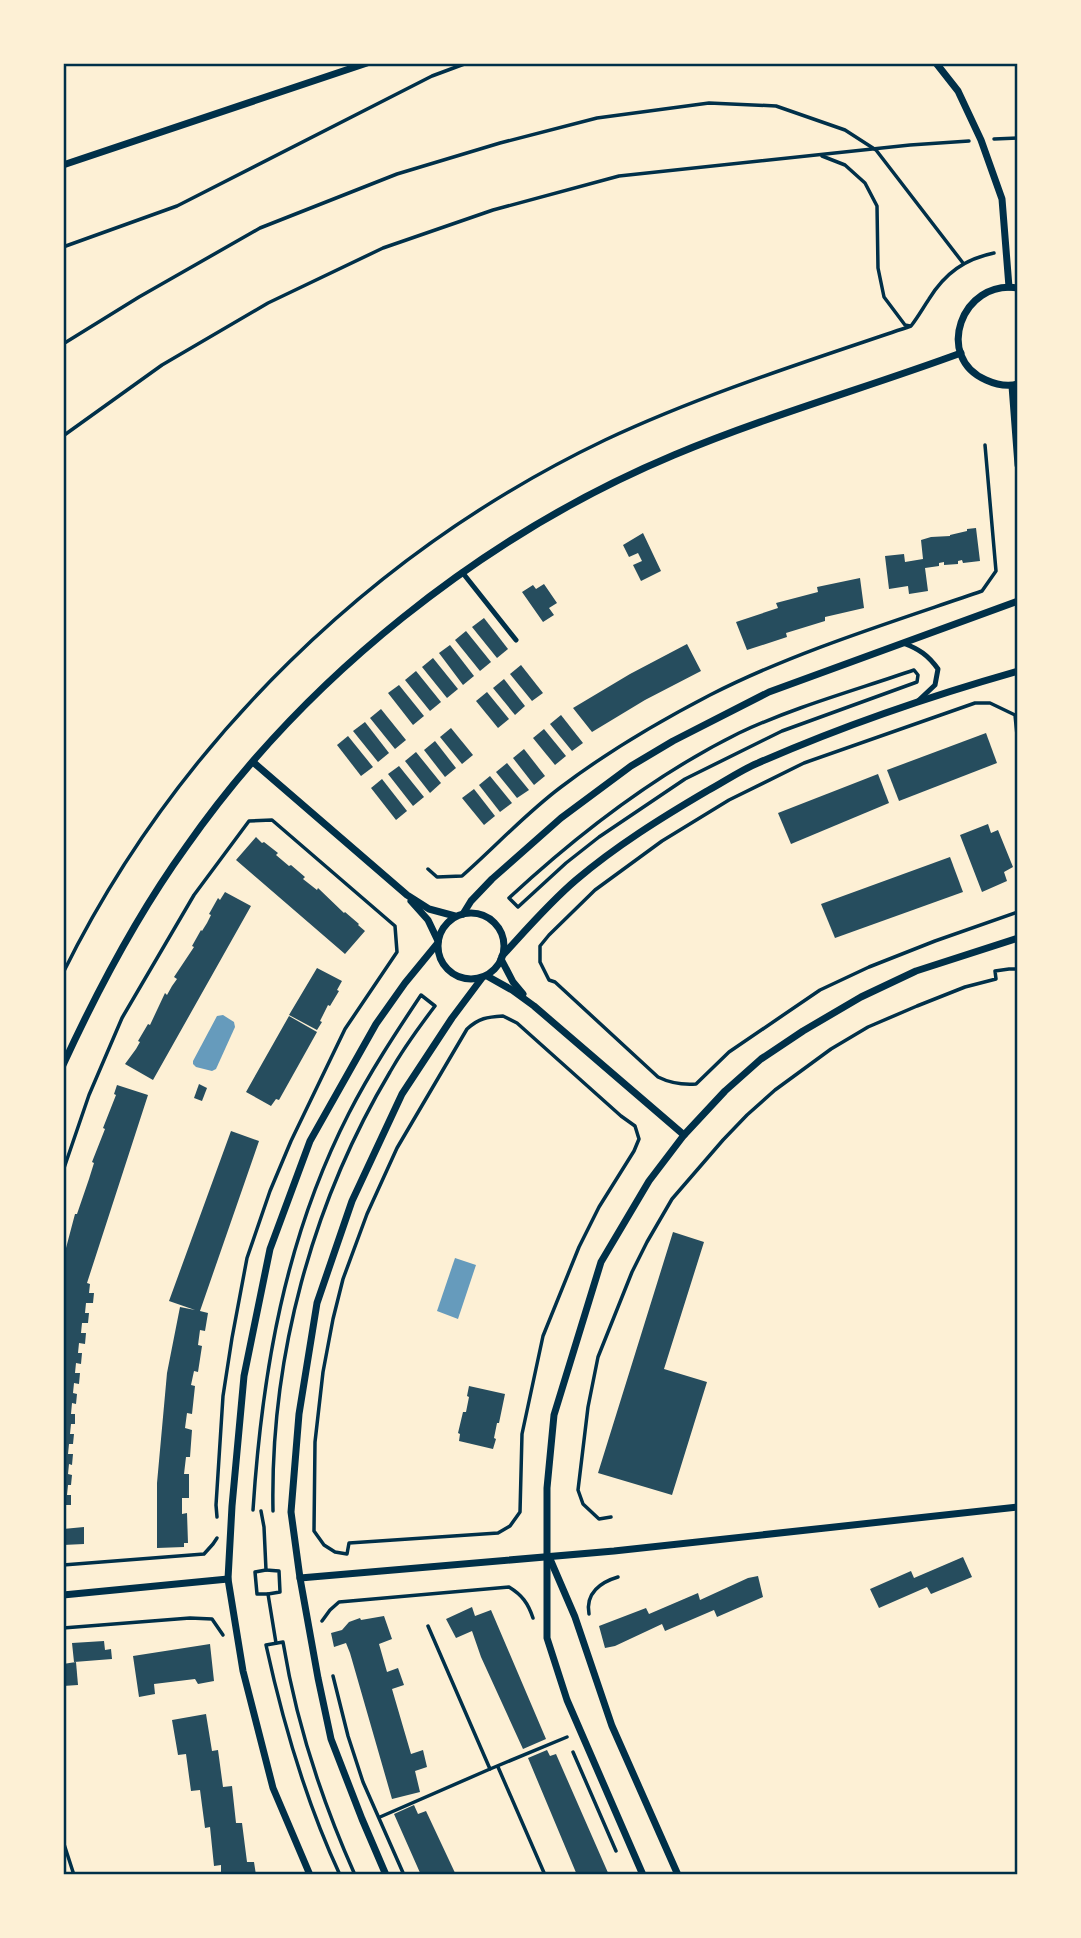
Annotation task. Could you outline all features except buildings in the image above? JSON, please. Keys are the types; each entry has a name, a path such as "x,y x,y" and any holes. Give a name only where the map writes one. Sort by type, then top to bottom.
{"street":[{"path":"63,164 367,63"},
{"path":"936,63 958,91 981,140 1002,199 1009,287"},
{"path":"1018,288 993,289 979,296 960,322 958,338 961,353 969,368 981,378 996,385 1015,385 1018,465"},
{"path":"63,1065 118,954 162,882 212,811 253,762 333,677 425,599 545,519 673,455 961,353"},
{"path":"310,1875 274,1788 243,1671 228,1579 244,1376 270,1249 310,1141 376,1024 437,943 444,927 534,840 631,766 697,728 769,692 1018,601"},
{"path":"387,1875 331,1740 300,1578 291,1512 299,1414 317,1303 352,1202 402,1094 452,1018 484,977 495,969 533,922 575,881 624,842 756,764 845,728 950,691 1018,671"},
{"path":"253,762 407,895 429,909 459,915 475,913 494,922 503,937 502,958 513,982 534,1006"},
{"path":"407,895 428,920 439,957 453,974 466,979 484,977 512,990 684,1135"},
{"path":"643,1875 568,1700 547,1638 547,1488 554,1415 601,1262 649,1181 684,1135 725,1091 752,1067 803,1031 861,997 916,971 1018,938"},
{"path":"300,1578 614,1551 1018,1507"},
{"path":"548,1555 575,1617 612,1726 678,1875"},
{"path":"63,1595 228,1579"}],"lane":[{"path":"462,572 516,640"},
{"path":"903,643 930,657 938,669 935,685 916,703"}],"path":[{"path":"63,247 177,206 432,76 467,63"},
{"path":"63,344 139,296 260,228 397,174 597,118 709,103 776,106 845,130 876,150 963,263"},
{"path":"63,436 162,365 268,303 383,248 493,210 619,176 910,145 1018,138"},
{"path":"820,155 845,164 865,183 877,206 878,268 884,297 905,325 911,326"},
{"path":"63,973 78,942 124,866 181,785 218,740 304,647 406,561 516,487 613,437 726,390 911,326 930,296 948,275 963,263 991,253 1006,252"},
{"path":"928,610 982,591 996,571 985,445"},
{"path":"914,670 918,675 917,682 782,731 685,779 599,837 518,907 509,898 588,828 696,756 779,716 914,670"},
{"path":"1018,745 1015,715 989,703 975,703 804,763 729,800 662,841 595,890 549,934 540,946 540,962 549,980 555,982 658,1077 684,1085 696,1084 729,1052 820,990 935,941 1018,912"},
{"path":"63,1171 89,1094 122,1018 194,895 249,821 272,820 396,926 397,952 385,969"},
{"path":"428,869 437,877 462,876 477,863"},
{"path":"611,1517 599,1519 583,1504 578,1490 590,1395 598,1357 628,1282 672,1199 747,1115 775,1090 831,1049 868,1027 965,987 996,979 995,971 1018,970"},
{"path":"253,1510 259,1435 271,1346 292,1255 325,1165 368,1077 421,995 435,1006"},
{"path":"503,1016 517,1023 635,1126 639,1139 624,1167 599,1207 579,1247 543,1336 522,1434 520,1512 510,1526 488,1534 349,1543 347,1554 335,1552 324,1545 314,1531 314,1442 323,1372 343,1279 367,1214 397,1148 467,1029 476,1020 484,1017 503,1016"},
{"path":"216,1505 218,1525"},
{"path":"261,1511 266,1570"},
{"path":"63,1564 204,1554 219,1534"},
{"path":"279,1571 281,1592 268,1594 257,1594 255,1572 279,1571"},
{"path":"590,1617 587,1606 591,1595 604,1581 618,1577"},
{"path":"322,1633 322,1620 339,1602 509,1587 520,1594 529,1606 535,1625"},
{"path":"268,1594 276,1643"},
{"path":"63,1628 202,1618 212,1619 225,1639"},
{"path":"428,1626 490,1769"},
{"path":"340,1875 313,1811 276,1693 266,1645 283,1642 289,1683 304,1738 355,1875"},
{"path":"332,1672 363,1782 404,1875"},
{"path":"379,1818 567,1737"},
{"path":"498,1767 545,1875"},
{"path":"63,1841 74,1875"}],"water":[{"path":"223,1015 234,1022 235,1027 216,1069 212,1071 196,1067 193,1061 217,1016"},
{"path":"455,1258 476,1265 458,1319 437,1311"}]}
